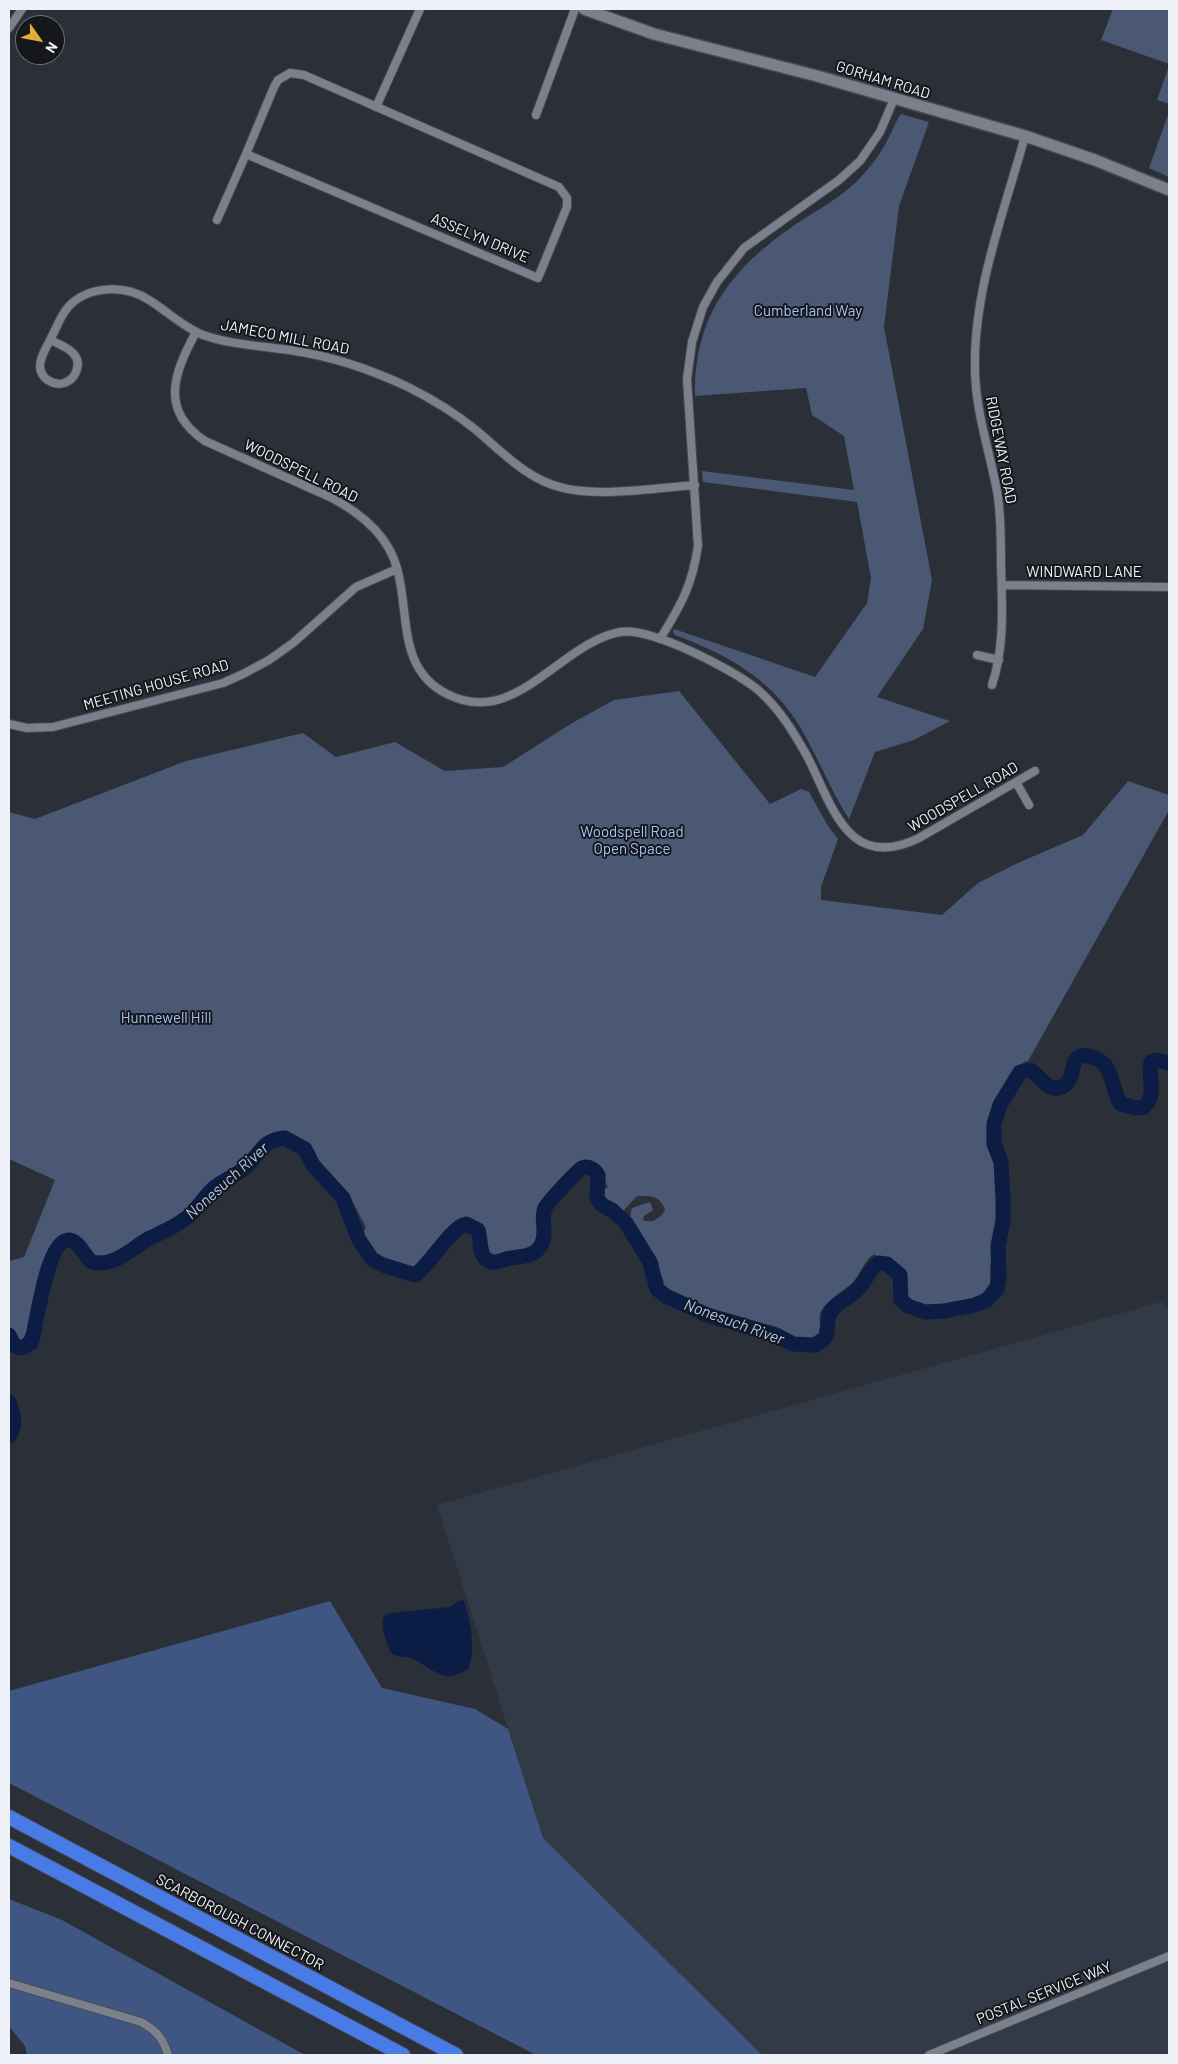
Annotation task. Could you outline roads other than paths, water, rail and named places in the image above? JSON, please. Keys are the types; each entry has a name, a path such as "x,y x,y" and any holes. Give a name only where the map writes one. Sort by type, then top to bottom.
{"highway":[{"name":"SCARBOROUGH CONNECTOR","path":"9,1817 456,2055"},
{"path":"9,1846 403,2055"}],"main road":[{"name":"GORHAM ROAD","path":"584,9 661,36 817,76 1025,136 1095,160 1169,190"}],"street":[{"path":"9,28 22,9"},
{"path":"376,107 420,9"},
{"path":"536,115 575,9"},
{"name":"ASSELYN DRIVE","path":"217,220 274,87 278,80 290,73 304,75 555,185 563,190 567,198 567,206 538,278 246,154"},
{"path":"660,639 685,596 694,572 698,546 688,395 688,364 698,321 710,294 725,270 744,248 839,180 860,161 880,132 894,99"},
{"name":"RIDGEWAY ROAD","path":"992,685 999,660 1002,638 1000,512 978,408 975,385 975,338 984,282 1025,136"},
{"name":"JAMECO MILL ROAD","path":"50,340 70,350 77,359 78,365 75,374 66,382 56,384 50,382 42,372 40,363 50,340 64,314 71,305 86,295 106,290 123,290 141,295 196,332 222,340 313,354 376,373 446,408 522,469 538,479 564,489 600,491 695,485"},
{"name":"WOODSPELL ROAD","path":"196,332 180,367 174,388 178,413 189,429 205,441 347,506 362,518 382,539 392,555 397,569 406,628 412,654 418,668 432,684 446,694 459,698 490,701 515,694 586,645 610,634 633,632 660,639 732,671 765,697 783,716 797,738 832,810 843,828 856,839 869,845 881,847 907,844 1035,771"},
{"name":"MEETING HOUSE ROAD","path":"9,724 27,728 53,727 223,683 257,667 293,644 356,587 397,569"},
{"name":"WINDWARD LANE","path":"1002,585 1166,587"},
{"path":"977,655 999,660"},
{"path":"1016,782 1029,804"},
{"name":"POSTAL SERVICE WAY","path":"929,2055 1169,1956"},
{"path":"9,1983 141,2022 154,2029 163,2040 168,2055"}],"waterway":[{"name":"Nonesuch River","path":"9,1335 14,1345 21,1348 31,1343 49,1267 62,1243 70,1240 73,1241 92,1262 108,1262 123,1256 150,1238 185,1219 211,1190 243,1169 267,1144 271,1141 285,1138 305,1149 313,1165 343,1198 359,1240 372,1259 383,1265 415,1275 447,1239 466,1224 478,1230 482,1253 490,1261 499,1262 535,1252 541,1245 544,1236 543,1217 545,1208 579,1170 584,1167 589,1168 598,1175 597,1198 602,1205 612,1210 626,1223 650,1262 657,1289 666,1296 707,1315 776,1335 793,1344 815,1345 825,1338 831,1311 859,1288 878,1263 887,1264 900,1275 901,1300 908,1306 925,1312 944,1311 975,1305 987,1300 997,1289 999,1278 998,1246 1003,1220 1003,1199 1001,1162 994,1144 994,1124 1000,1105 1020,1072 1030,1070 1051,1087 1058,1088 1068,1082 1078,1057 1097,1059 1108,1070 1121,1104 1136,1108 1144,1107 1150,1097 1151,1062 1156,1060 1169,1063"},
{"name":"Nonesuch River","path":"9,1402 14,1424 9,1436"}],"park label":[{"name":"Cumberland Way","path":"808,311"},
{"name":"Woodspell Road Open Space","path":"632,840"},
{"name":"Hunnewell Hill","path":"166,1018"}]}
